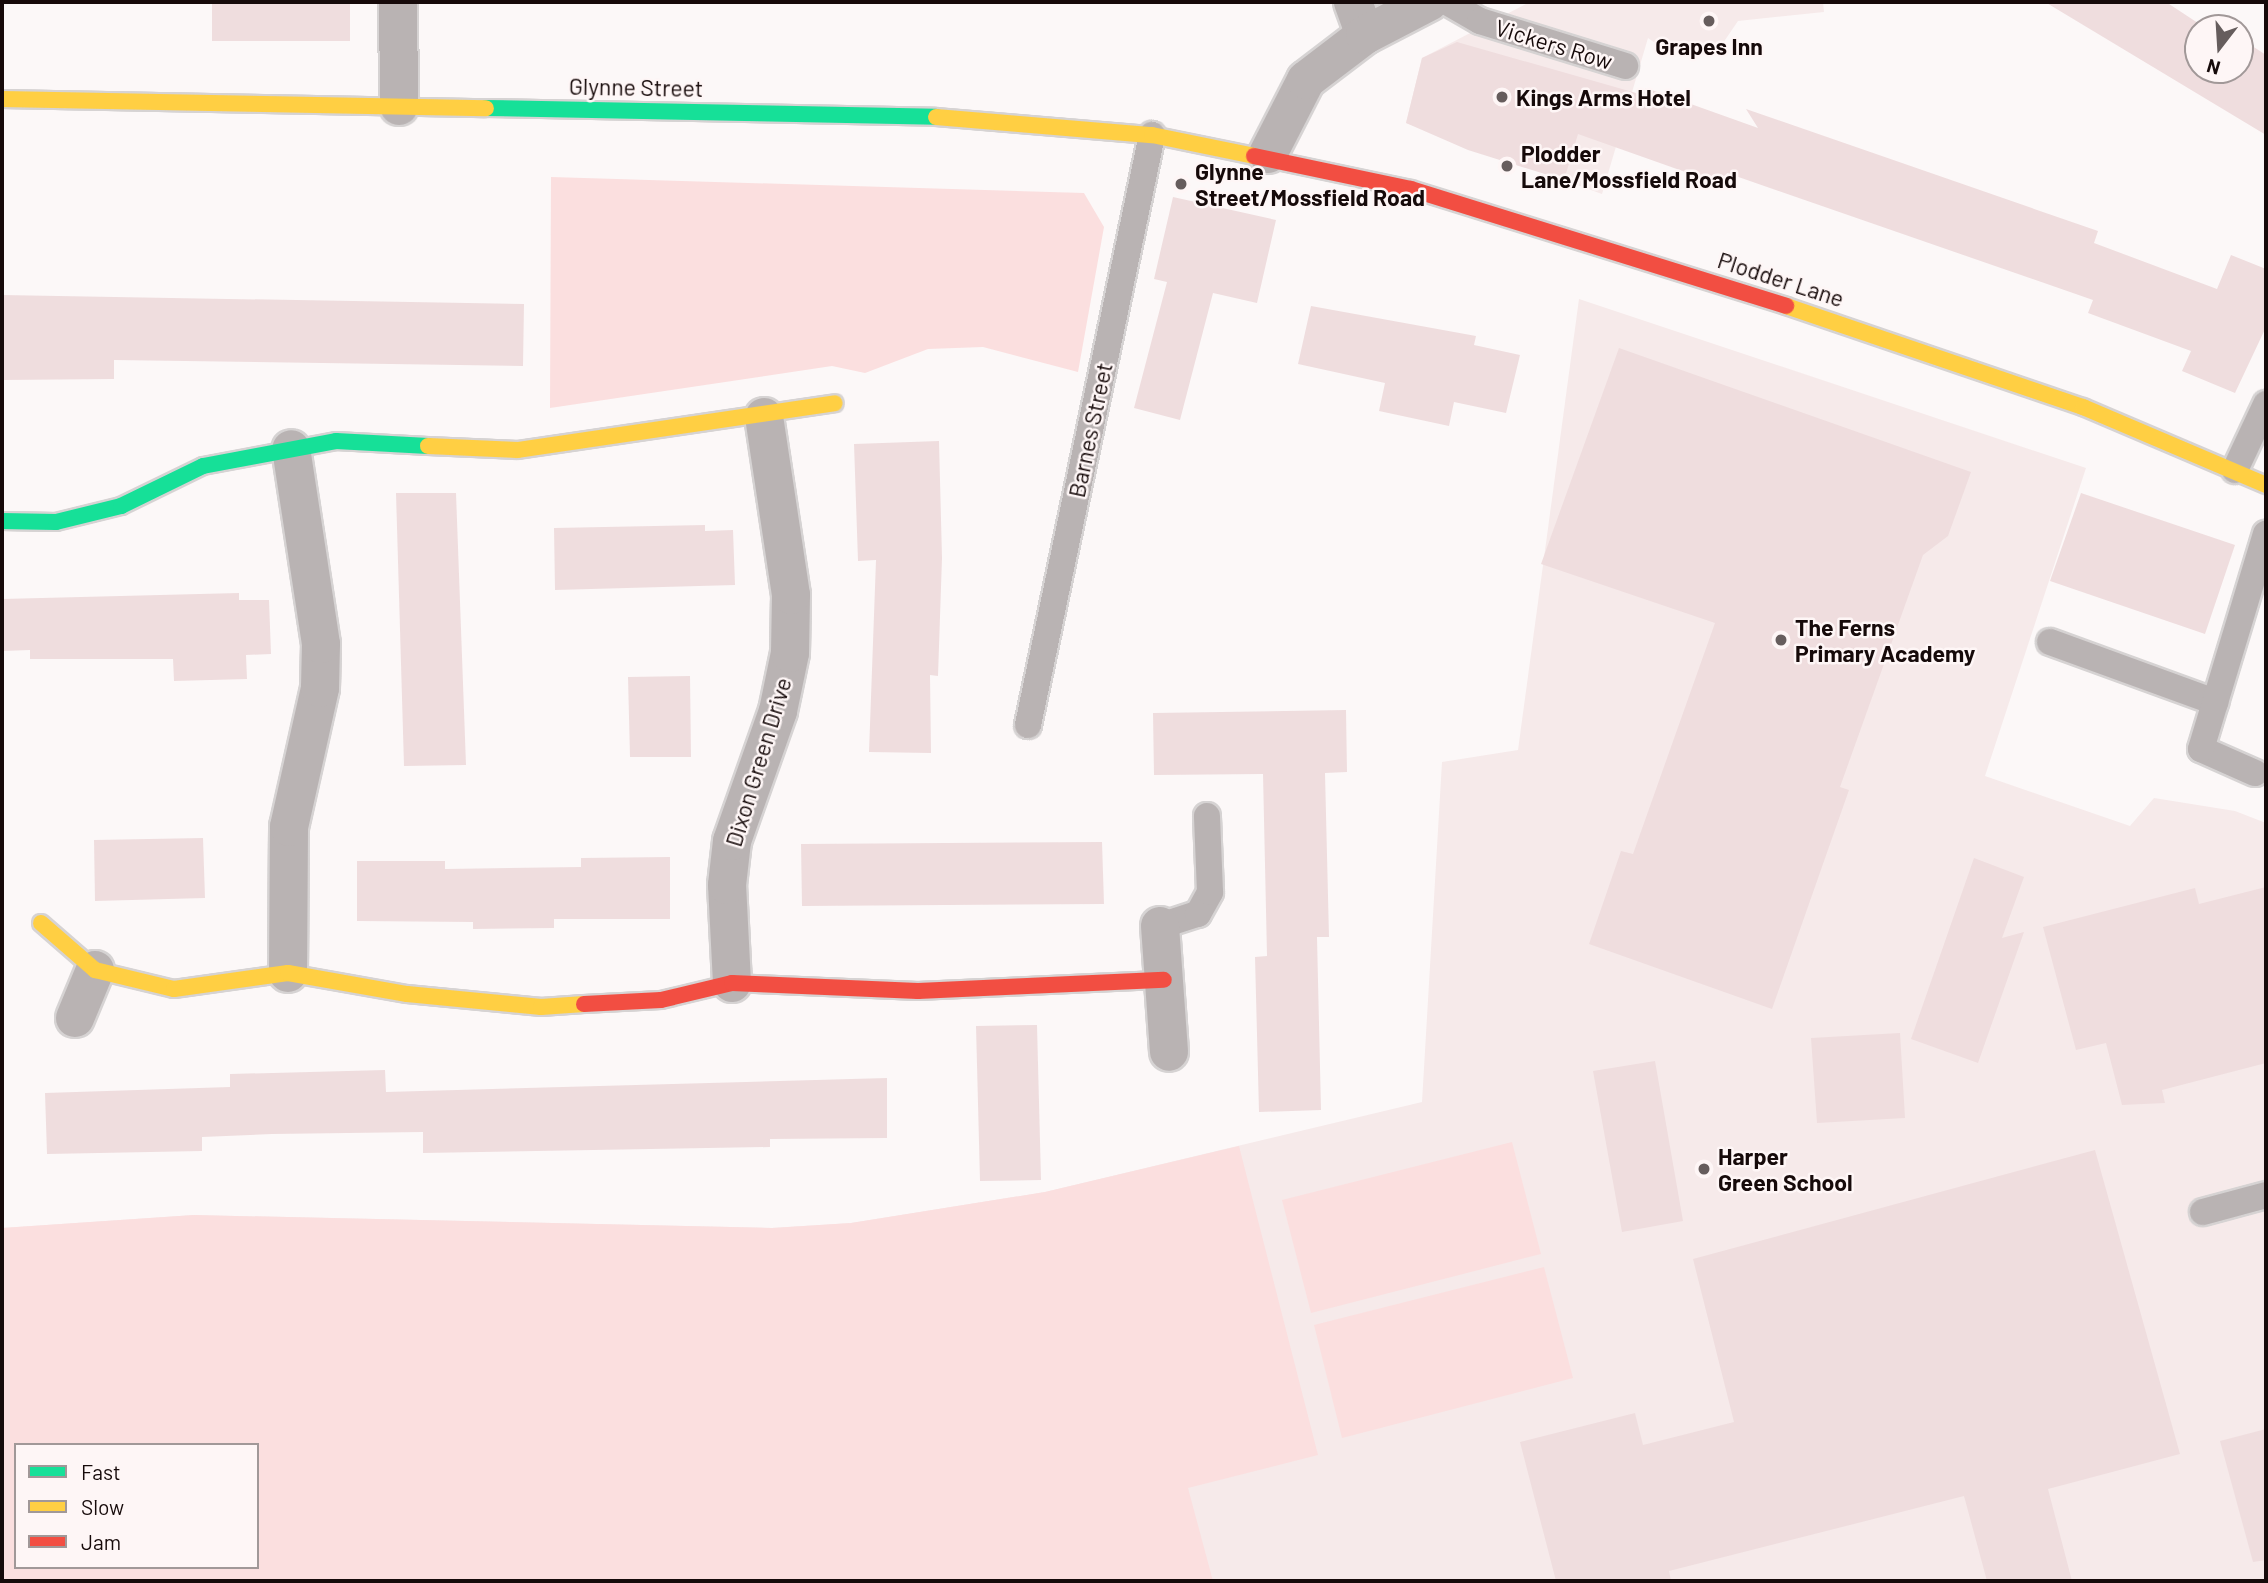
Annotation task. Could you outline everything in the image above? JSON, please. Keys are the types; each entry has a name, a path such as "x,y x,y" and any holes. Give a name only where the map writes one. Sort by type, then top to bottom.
{"main road":[{"name":"Glynne Street","path":"2,99 907,115 1152,135 1268,154"},
{"name":"Plodder Lane","path":"1268,154 1626,252 1920,348 2235,470 2266,485"},
{"path":"2,521 57,522 121,506 203,466 290,449 357,440 518,450 764,417 835,403"},
{"path":"41,923 95,970 174,989 288,973 407,994 541,1007 661,1000 732,983 918,991 1164,980"}],"street":[{"path":"398,2 399,106"},
{"path":"1268,154 1306,80 1359,19 1429,2"},
{"name":"Dixon Green Drive","path":"732,983 726,885 732,841 778,711 790,653 791,595 764,417"},
{"path":"288,973 289,827 320,688 321,644 290,449"},
{"path":"1160,926 1169,1052"},
{"path":"75,1018 95,970"}],"lane":[{"name":"Vickers Row","path":"1447,2 1480,21 1625,66"},
{"name":"Barnes Street","path":"1028,725 1152,135"},
{"path":"2235,470 2266,404"},
{"path":"2255,773 2201,749 2266,534"},
{"path":"2050,642 2215,702"},
{"path":"1160,926 1198,914 1210,892 1207,816"},
{"path":"2203,1212 2266,1195"}],"shaded area":[{"path":"1530,2 1823,2 1824,12 1738,21 1723,43 1665,50 1648,38 1602,194 1406,123 1422,58"},
{"path":"551,177 1084,193 1104,227 1078,372 983,347 928,349 865,373 832,366 550,408"},
{"name":"Harper Green School","path":"1579,299 2086,468 1985,776 2130,826 2154,798 2235,811 2266,823 2266,1581 2,1581 2,1228 194,1215 772,1228 851,1223 1045,1192 1422,1102 1442,762 1518,750"},
{"path":"1512,1142 1541,1254 1311,1313 1282,1200"},
{"path":"1239,1146 1318,1455 1188,1488 1213,1581 2,1581 2,1228 194,1215 772,1228 851,1223 1045,1192"},
{"path":"1544,1267 1573,1378 1342,1438 1314,1325"}],"building":[{"path":"212,2 350,2 350,41 212,41"},
{"path":"2045,2 2166,2 2184,14 2184,84 2254,84 2254,47 2266,55 2266,135"},
{"path":"1457,42 1643,95 1646,88 1758,128 1746,109 2098,231 2094,243 2217,289 2231,255 2266,269 2266,327 2235,393 2182,371 2191,351 2088,313 2093,300 1727,173 1722,185 1578,134 1564,180 1468,150 1406,123 1422,58"},
{"path":"1173,197 1276,220 1257,303 1213,293 1180,420 1134,408 1167,282 1154,279"},
{"path":"2,295 524,304 523,366 114,360 114,379 2,380"},
{"path":"1311,306 1476,336 1474,345 1520,355 1506,413 1454,402 1449,426 1379,411 1385,383 1298,364"},
{"path":"1619,348 1971,472 1948,536 1923,555 1840,787 1849,790 1772,1009 1589,944 1621,851 1633,854 1715,623 1541,564"},
{"path":"939,441 942,558 938,676 930,675 931,753 869,752 876,560 858,561 854,444"},
{"path":"396,493 456,493 466,765 404,766"},
{"path":"2081,493 2235,545 2205,634 2050,581"},
{"path":"705,525 705,531 733,530 735,585 555,590 554,528"},
{"path":"239,593 239,600 269,600 271,654 246,655 247,679 174,681 173,659 30,659 30,650 2,651 2,599"},
{"path":"690,676 691,757 630,757 628,677"},
{"path":"1346,710 1347,772 1325,773 1329,937 1317,937 1321,1110 1259,1112 1255,957 1267,956 1263,774 1154,775 1153,713"},
{"path":"203,838 205,898 95,901 94,840"},
{"path":"1102,842 1104,904 802,906 801,844"},
{"path":"670,857 670,919 554,919 554,928 473,929 473,922 357,921 357,861 445,861 445,869 581,867 581,858"},
{"path":"1974,858 2024,877 2002,938 2024,932 1978,1063 1911,1039"},
{"path":"2266,887 2266,1063 2162,1090 2165,1103 2122,1105 2106,1043 2076,1050 2043,927 2195,888 2199,904"},
{"path":"1037,1025 1041,1180 980,1181 976,1026"},
{"path":"1900,1033 1905,1118 1817,1123 1811,1038"},
{"path":"1655,1061 1683,1221 1622,1232 1593,1071"},
{"path":"385,1070 386,1092 887,1078 887,1138 770,1139 770,1147 423,1153 423,1132 272,1134 202,1137 202,1151 47,1154 45,1093 230,1087 230,1074"},
{"path":"2095,1150 2180,1454 2048,1489 2072,1581 1987,1581 1964,1496 1669,1571 1671,1581 1556,1581 1520,1442 1635,1413 1643,1445 1734,1422 1693,1259"},
{"path":"2266,1429 2266,1560 2253,1562 2220,1441"}],"traffic: fast":[{"path":"486,108 936,117"},
{"path":"2,521 56,522 121,506 203,466 336,441 428,446"}],"traffic: slow":[{"path":"2,99 486,108"},
{"path":"936,117 1152,135 1254,156"},
{"path":"1786,306 2083,407 2266,485"},
{"path":"428,446 518,450 835,403"},
{"path":"41,923 95,970 174,989 288,973 407,994 541,1007 584,1004"}],"traffic: jam":[{"path":"1254,156 1411,189 1786,306"},
{"path":"584,1004 661,1000 732,983 918,991 1164,980"}],"place":[{"name":"Grapes Inn","path":"1709,21"},
{"name":"Kings Arms Hotel","path":"1502,97"},
{"name":"Plodder Lane/Mossfield Road","path":"1507,166"},
{"name":"Glynne Street/Mossfield Road","path":"1181,184"},
{"name":"The Ferns Primary Academy","path":"1781,640"},
{"name":"Harper Green School","path":"1704,1169"}]}
